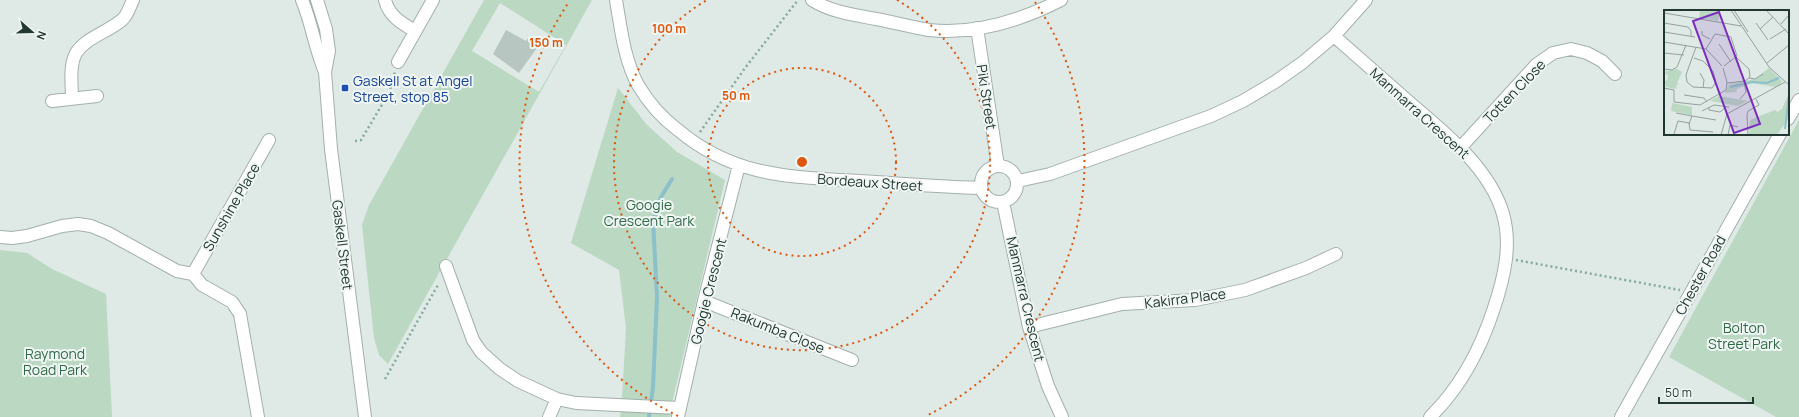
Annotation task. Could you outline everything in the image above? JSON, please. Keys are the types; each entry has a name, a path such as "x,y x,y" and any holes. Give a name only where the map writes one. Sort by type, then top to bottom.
{"street":[{"path":"72,99 72,64 76,54 83,45 123,19 133,0"},
{"name":"Gaskell Street","path":"302,0 317,53 325,72"},
{"name":"Gaskell Street","path":"317,0 326,29 329,51 325,72 331,149 365,417"},
{"path":"385,0 387,8 399,22 415,31"},
{"path":"398,62 433,0"},
{"name":"Bordeaux Street","path":"616,0 621,33 628,62 638,85 653,106 670,124 710,154 762,172 794,177 981,188"},
{"path":"812,0 837,12 930,30 960,30 994,27 1040,11 1061,0"},
{"path":"1018,181 1050,174 1211,116 1275,82 1302,63 1334,36 1366,0"},
{"name":"Piki Street","path":"977,28 998,166"},
{"name":"Manmarra Crescent","path":"1334,36 1461,147 1493,190 1503,213 1507,240 1506,258 1488,327 1461,378 1439,408 1430,417"},
{"name":"Totten Close","path":"1461,147 1536,65 1553,53 1571,49 1588,53 1602,61 1615,74"},
{"path":"52,101 97,96"},
{"path":"1789,117 1799,100"},
{"name":"Chester Road","path":"1621,417 1779,135"},
{"name":"Sunshine Place","path":"193,274 269,140"},
{"name":"Googie Crescent","path":"679,413 704,301 739,165"},
{"path":"998,166 1003,166 1013,171 1018,181 1018,186 1013,196 1003,202 998,202 987,198 981,188 983,176 992,167 998,166"},
{"name":"Manmarra Crescent","path":"1003,202 1029,326 1048,386 1062,417"},
{"path":"0,238 27,236 62,226 78,224 91,226 108,233 177,271 193,274 202,285 232,302 240,314 258,417"},
{"name":"Kakirra Place","path":"1029,326 1122,304 1195,300 1245,290 1306,268 1336,254"},
{"path":"446,266 472,340 481,352 500,369 518,381 557,399 576,403 679,413"},
{"name":"Rakumba Close","path":"704,301 852,360"},
{"path":"549,417 557,399"}],"path":[{"path":"692,142 744,68 798,0"},
{"path":"355,141 361,140 389,93 398,62"},
{"path":"1506,258 1679,289 1688,296"},
{"path":"385,378 439,283 446,266"}],"green space":[{"path":"484,0 592,0 388,364 379,355 374,338 362,225 369,205","holes":["500,3 566,45 539,92 472,51"]},
{"name":"Googie Crescent Park","path":"618,88 647,125 677,152 725,180 672,403 622,399 626,328 619,270 571,243"},
{"name":"Bolton Street Park","path":"1799,120 1799,417 1776,417 1669,357"},
{"name":"Raymond Road Park","path":"0,250 27,253 52,269 106,294 112,417 0,417"},
{"path":"621,410 672,411 670,417 620,417"}],"building":[{"path":"506,30 526,41 528,38 539,45 519,73 493,54"}],"waterway":[{"path":"649,417 653,387 657,297 653,221 661,197 672,179"}],"place":[{"name":"Gaskell St at Angel Street, stop 85","path":"345,88"}]}
